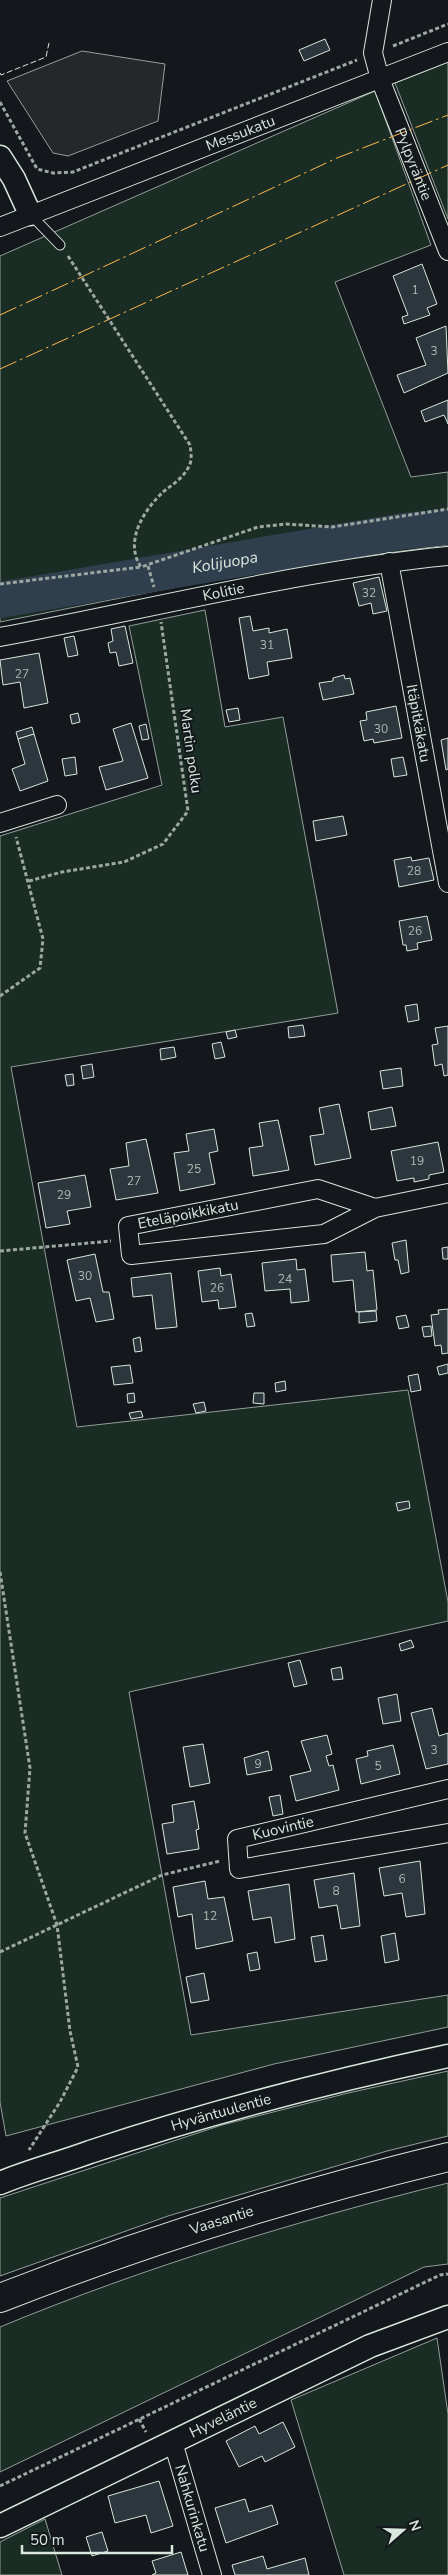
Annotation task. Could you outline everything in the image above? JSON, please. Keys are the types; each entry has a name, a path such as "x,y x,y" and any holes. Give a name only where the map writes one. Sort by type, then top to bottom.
{"main road":[{"name":"Vaasantie","path":"0,2298 210,2224 313,2193 448,2157"}],"street":[{"path":"373,53 382,0"},
{"name":"Messukatu","path":"0,227 448,52"},
{"name":"Pylpyräntie","path":"373,53 380,79 448,250"},
{"path":"0,158 14,179 30,214"},
{"name":"Kolitie","path":"0,636 158,605 262,582 389,562 448,556"},
{"name":"Itäpitkäkatu","path":"389,562 448,883"},
{"path":"5,822 57,805"},
{"name":"Eteläpoikkikatu","path":"375,1208 318,1189 128,1226 132,1255 324,1234 375,1208 448,1193"},
{"name":"Kuovintie","path":"448,1789 237,1839 238,1856 240,1869 448,1834"},
{"name":"Hyväntuulentie","path":"0,2183 141,2135 247,2104 360,2075 448,2056"},
{"name":"Hyveläntie","path":"0,2526 370,2346 448,2317"},
{"name":"Nahkurinkatu","path":"173,2442 212,2575"}],"lane":[{"path":"30,214 60,244"}],"path":[{"path":"0,102 37,169 53,173 73,172 448,24"},
{"path":"60,244 190,445 191,463 183,476 150,506 134,538 134,556 142,567"},
{"path":"0,584 148,566 258,527 286,524 332,527 448,509"},
{"name":"Martin polku","path":"29,881 62,872 124,862 163,844 188,811 158,605"},
{"path":"0,996 40,968 43,940 29,881 5,822"},
{"path":"0,1251 130,1239"},
{"path":"0,1572 30,1768 25,1833 57,1925 70,2031 78,2067 60,2102 25,2156"},
{"path":"0,1952 162,1875 238,1856"},
{"path":"0,2486 431,2279 448,2274"}],"green space":[{"path":"448,62 448,219 395,83"},
{"path":"375,91 431,245 335,282 411,477 448,472 448,545 266,569 0,622 0,256"},
{"path":"205,610 225,727 283,717 338,1013 11,1067 77,1427 408,1390 448,1602 448,1621 129,1692 191,2035 448,1995 448,2027 274,2064 6,2136 0,2102 0,836 162,785 129,626"},
{"path":"448,2071 448,2136 387,2151 168,2216 0,2276 0,2198 222,2125 348,2093"},
{"path":"448,2183 448,2264 424,2267 0,2472 0,2327 165,2265 221,2247 334,2213"},
{"path":"437,2338 448,2414 448,2575 344,2575 291,2400"},
{"path":"45,2519 62,2575 0,2575 0,2542"}],"shaded area":[{"path":"82,51 165,64 158,121 68,156 53,153 7,81"}],"building":[{"path":"325,39 330,50 304,61 299,50"},
{"path":"422,264 437,304 427,308 430,315 404,324 402,317 408,315 393,276"},
{"path":"446,326 448,373 404,393 397,375 426,365 416,338"},
{"path":"448,400 448,424 444,415 425,422 421,411"},
{"path":"379,577 387,611 373,614 371,603 359,606 353,583"},
{"path":"250,616 253,631 269,628 269,633 287,629 292,658 267,662 269,675 249,679 239,618"},
{"path":"125,626 133,663 119,666 116,652 110,653 108,643 113,641 111,629"},
{"path":"74,636 78,655 68,657 64,638"},
{"path":"39,653 48,703 24,708 20,682 3,685 0,660"},
{"path":"344,675 345,679 350,678 354,694 323,700 319,683 333,681 333,678"},
{"path":"396,706 402,738 374,743 373,739 364,741 360,721 367,720 366,712"},
{"path":"238,708 240,720 229,722 226,710"},
{"path":"78,713 80,722 72,724 70,715"},
{"path":"131,723 148,778 106,790 99,767 123,761 113,729"},
{"path":"146,724 149,739 142,740 139,726"},
{"path":"32,727 34,734 18,739 16,732"},
{"path":"34,734 48,781 20,791 12,769 25,764 18,739"},
{"path":"448,738 448,769 446,770 441,740"},
{"path":"75,757 77,774 65,776 62,759"},
{"path":"403,757 407,775 394,777 391,759"},
{"path":"343,816 347,835 316,841 313,821"},
{"path":"411,857 412,861 429,858 434,880 399,887 394,860"},
{"path":"427,916 432,940 417,943 418,949 407,951 406,945 403,945 399,921"},
{"path":"417,1004 419,1020 408,1022 405,1006"},
{"path":"303,1025 305,1036 289,1038 288,1027"},
{"path":"448,1026 448,1075 444,1076 442,1064 435,1066 432,1045 438,1044 435,1028"},
{"path":"235,1030 237,1037 228,1039 226,1032"},
{"path":"221,1042 225,1057 215,1059 212,1044"},
{"path":"174,1047 176,1057 161,1060 160,1049"},
{"path":"92,1064 94,1077 83,1079 81,1066"},
{"path":"401,1068 403,1086 383,1089 380,1071"},
{"path":"73,1074 74,1085 67,1086 65,1075"},
{"path":"339,1104 351,1158 315,1165 310,1136 324,1134 319,1108"},
{"path":"392,1107 396,1126 371,1130 368,1112"},
{"path":"278,1120 289,1170 253,1176 249,1148 263,1146 259,1123"},
{"path":"214,1129 218,1151 209,1153 215,1184 180,1191 174,1153 189,1151 186,1134"},
{"path":"146,1139 158,1193 116,1200 110,1169 129,1166 126,1143"},
{"path":"438,1142 444,1172 429,1175 429,1179 414,1182 414,1178 397,1181 391,1151"},
{"path":"85,1175 91,1207 67,1211 70,1224 46,1228 38,1183"},
{"path":"406,1240 409,1272 401,1274 398,1260 395,1260 392,1243"},
{"path":"448,1247 448,1259 443,1259 442,1248"},
{"path":"365,1252 367,1271 373,1270 377,1310 356,1312 353,1280 333,1282 331,1255"},
{"path":"95,1254 103,1292 109,1292 114,1319 96,1322 90,1298 76,1301 67,1260"},
{"path":"296,1259 297,1270 305,1269 309,1301 291,1303 290,1289 265,1291 262,1263"},
{"path":"220,1268 221,1276 231,1274 236,1307 219,1309 218,1300 202,1302 198,1271"},
{"path":"171,1273 177,1327 156,1329 152,1295 133,1297 131,1278"},
{"path":"448,1309 448,1353 442,1354 441,1345 435,1346 431,1315 439,1314 438,1310"},
{"path":"376,1311 377,1321 359,1323 359,1312"},
{"path":"252,1313 255,1326 247,1327 245,1314"},
{"path":"406,1315 409,1327 399,1329 396,1317"},
{"path":"431,1326 432,1336 424,1337 422,1327"},
{"path":"140,1337 142,1351 135,1352 133,1339"},
{"path":"448,1364 448,1373 439,1375 437,1367"},
{"path":"130,1365 133,1383 114,1385 111,1367"},
{"path":"418,1374 421,1390 411,1392 408,1376"},
{"path":"285,1381 286,1390 276,1392 275,1383"},
{"path":"134,1393 135,1402 128,1403 127,1394"},
{"path":"254,1393 264,1393 264,1404 253,1403"},
{"path":"204,1402 206,1411 196,1413 193,1404"},
{"path":"141,1411 143,1417 131,1419 129,1413"},
{"path":"409,1501 410,1508 398,1511 396,1503"},
{"path":"411,1640 414,1647 401,1651 399,1644"},
{"path":"300,1660 307,1684 294,1687 288,1663"},
{"path":"341,1667 343,1679 333,1680 331,1669"},
{"path":"397,1694 401,1721 383,1724 378,1698"},
{"path":"432,1708 439,1736 448,1733 448,1764 426,1769 411,1713"},
{"path":"327,1735 332,1754 326,1756 329,1766 333,1765 339,1790 296,1801 290,1776 311,1771 301,1741"},
{"path":"203,1744 210,1783 190,1787 183,1747"},
{"path":"393,1745 400,1774 361,1784 356,1759 368,1756 367,1751"},
{"path":"268,1751 272,1770 247,1775 244,1758"},
{"path":"280,1795 283,1814 273,1816 269,1797"},
{"path":"194,1801 199,1829 196,1830 199,1849 167,1854 162,1824 174,1822 172,1805"},
{"path":"420,1861 425,1914 406,1917 402,1893 384,1896 379,1868"},
{"path":"354,1873 360,1926 341,1929 337,1905 319,1908 314,1880"},
{"path":"205,1881 208,1899 224,1897 233,1941 196,1949 192,1914 178,1917 173,1887"},
{"path":"289,1884 295,1939 275,1943 271,1917 253,1920 248,1891"},
{"path":"395,1933 399,1960 385,1963 381,1936"},
{"path":"323,1935 327,1960 315,1962 311,1937"},
{"path":"257,1952 260,1969 250,1971 247,1954"},
{"path":"204,1973 209,2000 191,2003 186,1977"},
{"path":"283,2422 295,2447 265,2462 262,2456 239,2467 226,2441 255,2426 259,2434"},
{"path":"159,2481 173,2526 151,2533 146,2515 115,2523 108,2496"},
{"path":"245,2499 249,2512 272,2505 278,2524 226,2543 215,2508"},
{"path":"102,2532 108,2551 92,2556 86,2537"},
{"path":"181,2552 188,2575 152,2575 156,2573 152,2561"},
{"path":"263,2556 267,2569 305,2558 309,2575 235,2575 232,2565"}],"waterway":[{"name":"Kolijuopa","path":"0,600 404,531 448,527"}],"fence":[{"path":"0,73 1,75 46,57 49,43"}],"power":[{"path":"0,315 337,158 448,115"},
{"path":"0,369 448,165"}]}
